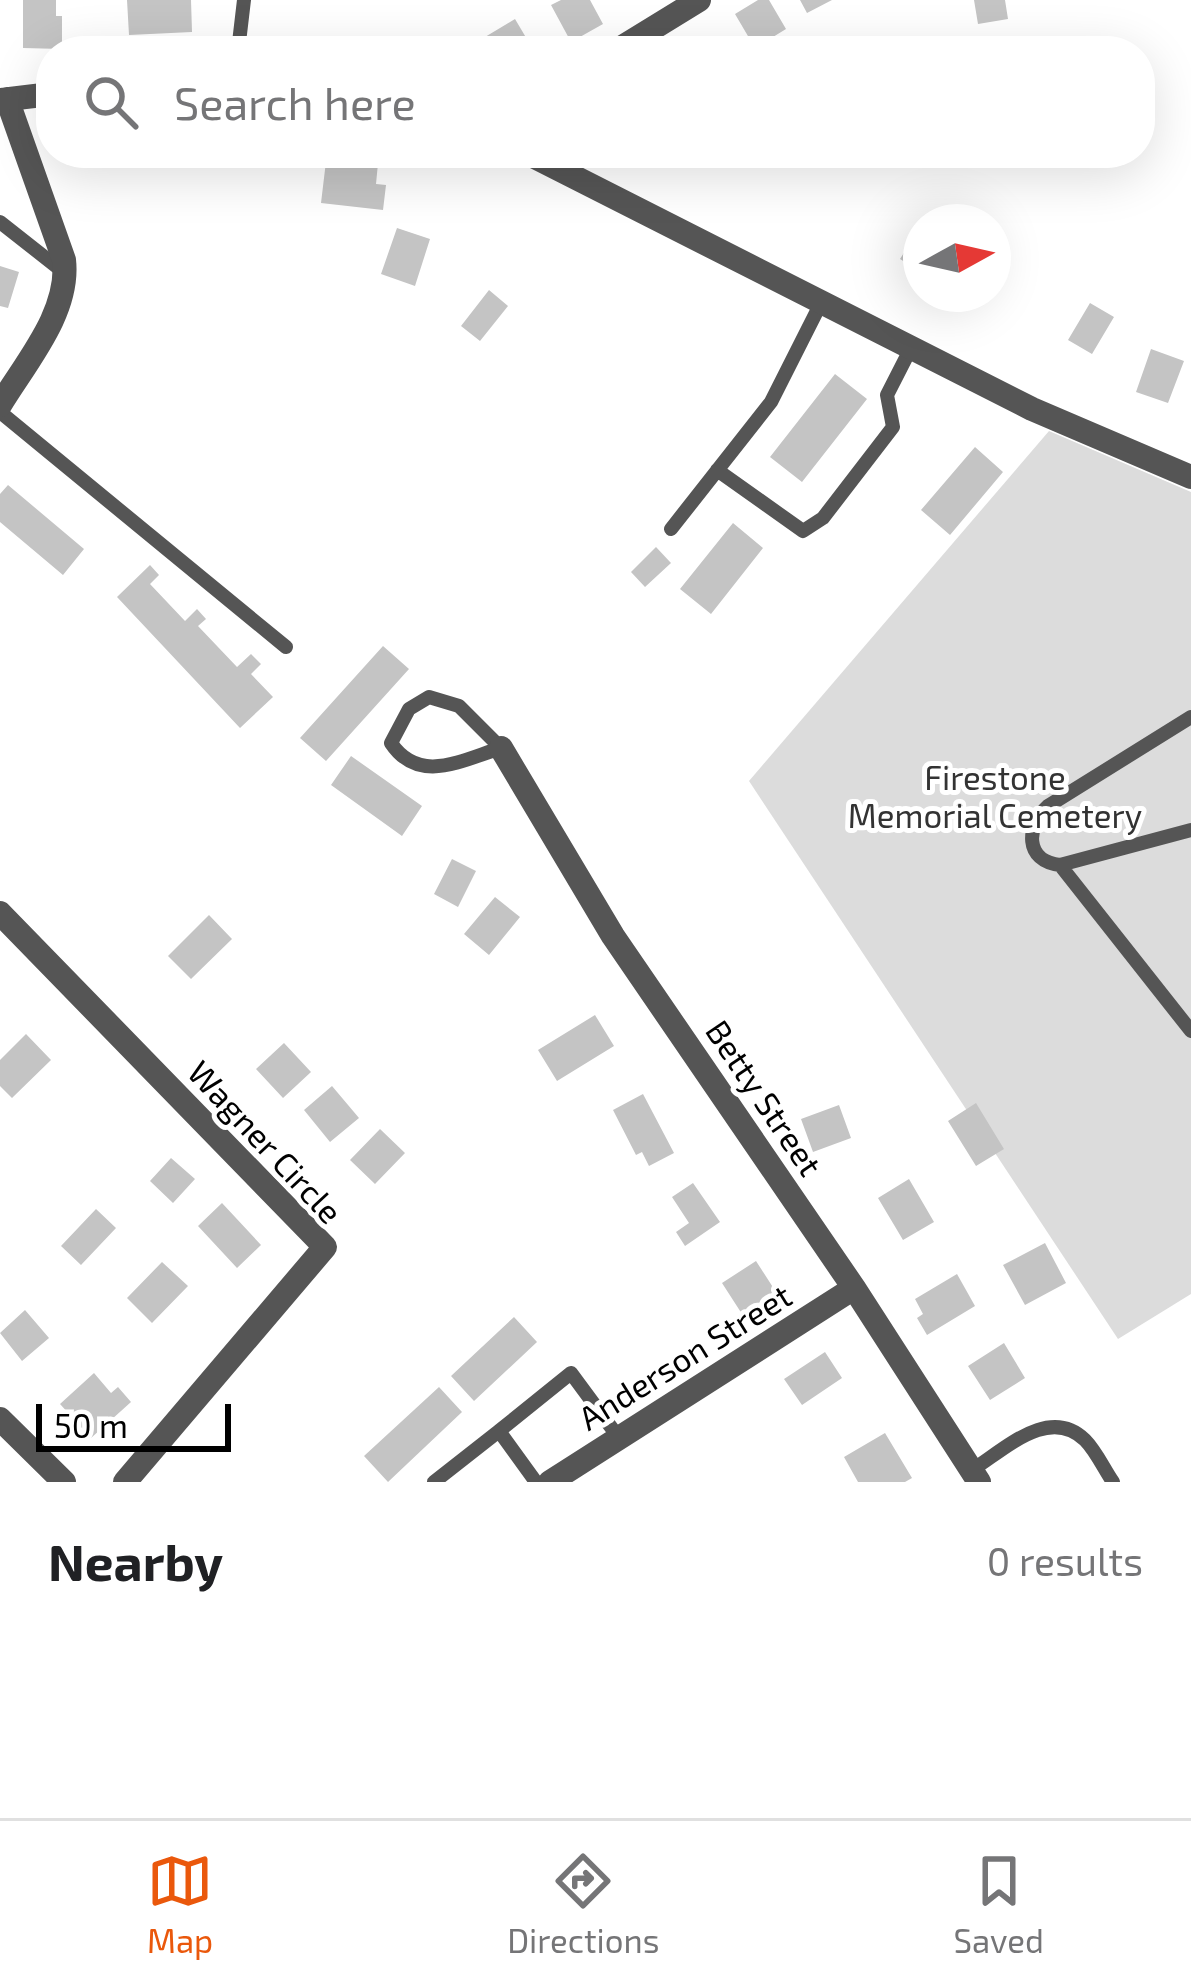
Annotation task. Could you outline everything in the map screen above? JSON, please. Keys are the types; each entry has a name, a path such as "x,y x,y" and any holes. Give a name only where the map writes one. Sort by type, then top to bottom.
{"street":[{"path":"640,36 699,0"},
{"path":"3,395 57,311 66,274 3,100 36,96"},
{"path":"556,168 1032,409 1191,477"},
{"name":"Betty Street","path":"501,748 613,936 854,1288 976,1476"},
{"name":"Wagner Circle","path":"0,913 325,1247 125,1482"},
{"name":"Anderson Street","path":"550,1482 854,1288"},
{"path":"0,1419 64,1482"}],"lane":[{"path":"240,36 244,0"},
{"path":"0,223 66,274"},
{"path":"670,529 771,402 822,301"},
{"path":"717,470 802,531 813,525 893,428 887,395 912,346"},
{"path":"3,395 286,647"},
{"path":"429,697 459,706 501,748 422,767 402,759 391,743 409,709 429,697"},
{"path":"1191,717 1038,815 1032,830 1043,861 1060,865 1191,830"},
{"path":"1060,865 1191,1031"},
{"path":"434,1482 571,1373 619,1438"},
{"path":"976,1476 1039,1428 1061,1426 1084,1439 1113,1482"},
{"path":"499,1431 536,1482"}],"green space":[{"name":"Firestone Memorial Cemetery","path":"1049,431 1191,492 1191,1294 1118,1339 749,781"}],"building":[{"path":"23,0 56,0 62,36 36,36 36,48 23,48"},
{"path":"127,0 191,0 192,32 129,35"},
{"path":"561,0 590,0 603,24 582,36 568,36 551,5"},
{"path":"758,0 769,0 786,29 775,36 748,36 735,14"},
{"path":"800,0 832,0 807,13"},
{"path":"974,0 1005,0 1008,19 978,24"},
{"path":"515,19 525,36 487,36"},
{"path":"325,168 378,168 376,184 386,185 383,210 321,203"},
{"path":"397,228 430,239 415,286 381,274"},
{"path":"0,266 19,272 8,308 0,306"},
{"path":"489,290 508,306 480,341 461,326"},
{"path":"1090,303 1114,317 1092,354 1068,340"},
{"path":"1151,349 1184,361 1168,403 1136,392"},
{"path":"835,374 867,399 802,482 770,457"},
{"path":"975,447 1003,472 950,535 921,510"},
{"path":"8,485 84,549 63,575 0,522 0,494"},
{"path":"733,523 763,548 711,614 680,589"},
{"path":"656,547 671,563 645,587 631,572"},
{"path":"150,565 159,575 150,584 185,621 197,609 206,619 198,626 237,667 251,654 261,664 251,674 273,697 240,728 117,597"},
{"path":"383,646 409,669 326,761 300,738"},
{"path":"351,756 422,806 402,836 331,785"},
{"path":"452,859 476,871 458,907 434,894"},
{"path":"495,897 520,917 489,955 464,934"},
{"path":"209,915 232,939 191,979 168,956"},
{"path":"595,1015 614,1046 557,1081 538,1050"},
{"path":"26,1034 51,1060 12,1098 0,1086 0,1060"},
{"path":"284,1043 311,1072 283,1098 256,1069"},
{"path":"332,1086 359,1118 330,1142 304,1110"},
{"path":"643,1094 674,1153 649,1166 642,1152 636,1155 613,1110"},
{"path":"976,1103 1004,1149 976,1166 948,1121"},
{"path":"839,1105 851,1138 813,1152 801,1119"},
{"path":"380,1129 405,1153 375,1184 350,1160"},
{"path":"171,1158 195,1179 173,1203 150,1181"},
{"path":"909,1179 934,1222 903,1240 878,1198"},
{"path":"693,1183 720,1222 685,1246 676,1232 689,1223 672,1197"},
{"path":"222,1203 261,1245 237,1268 198,1226"},
{"path":"96,1209 116,1228 81,1265 61,1246"},
{"path":"1045,1243 1066,1283 1025,1305 1003,1265"},
{"path":"756,1261 776,1292 742,1314 722,1283"},
{"path":"162,1262 188,1286 152,1323 127,1298"},
{"path":"957,1274 975,1306 927,1335 917,1318 923,1314 915,1299"},
{"path":"25,1310 49,1338 22,1361 0,1333"},
{"path":"514,1317 537,1342 474,1401 451,1376"},
{"path":"1004,1343 1025,1378 990,1400 968,1366"},
{"path":"825,1352 842,1378 802,1405 784,1379"},
{"path":"94,1373 111,1393 118,1387 131,1402 91,1438 60,1404"},
{"path":"439,1387 462,1412 388,1482 364,1456"},
{"path":"885,1433 912,1478 858,1482 844,1457"}]}
